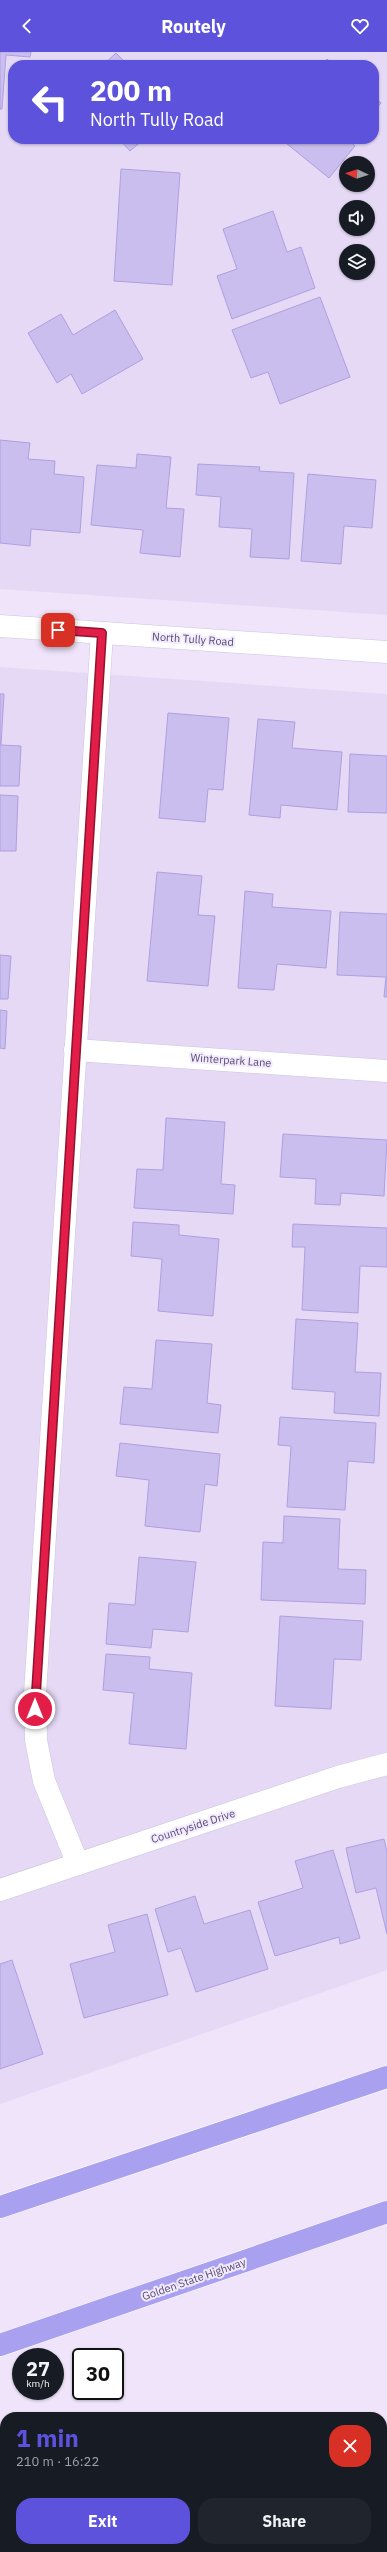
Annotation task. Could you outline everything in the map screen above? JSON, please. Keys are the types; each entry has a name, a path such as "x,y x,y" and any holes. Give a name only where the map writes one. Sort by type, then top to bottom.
{"highway":[{"path":"0,2207 387,2077"},
{"name":"Golden State Highway","path":"0,2345 387,2212"}],"street":[{"name":"North Tully Road","path":"0,626 387,652"},
{"path":"78,1864 44,1781 36,1740 35,1694 102,633"},
{"name":"Winterpark Lane","path":"75,1050 387,1071"},
{"name":"Countryside Drive","path":"0,1890 331,1780 387,1764"}],"shaded area":[{"path":"0,52 387,52 387,615 0,589"},
{"path":"0,667 387,694 387,1970 0,2104"}],"building":[{"path":"0,52 31,52 30,57 6,55 2,109 0,109"},
{"path":"116,53 123,60 108,60"},
{"path":"124,144 138,144 130,151"},
{"path":"287,144 353,144 355,146 347,156 339,156 339,166 329,178"},
{"path":"121,169 180,173 172,285 114,281"},
{"path":"273,211 287,252 301,247 315,288 232,319 217,276 237,269 223,229"},
{"path":"320,297 350,377 280,404 268,372 251,378 232,330"},
{"path":"115,310 143,359 82,394 71,374 57,383 28,333 61,314 73,335"},
{"path":"0,440 30,443 28,459 55,461 54,474 84,477 80,533 31,529 30,546 0,543"},
{"path":"137,454 171,457 166,508 184,509 180,557 140,553 143,530 91,525 97,465 136,468"},
{"path":"198,464 260,467 259,471 294,473 289,559 250,557 252,529 219,527 221,497 196,495"},
{"path":"308,474 376,480 372,528 344,526 341,564 301,561"},
{"path":"0,694 4,694 1,745 21,746 19,786 0,786"},
{"path":"168,713 229,718 223,790 208,789 205,822 159,818"},
{"path":"258,719 295,722 292,748 342,752 337,810 281,805 280,818 249,815"},
{"path":"350,754 387,756 387,813 348,812"},
{"path":"0,795 18,796 16,851 0,851"},
{"path":"157,872 202,876 198,915 215,916 208,986 147,981"},
{"path":"245,891 273,894 272,907 331,911 326,968 277,964 274,990 238,988"},
{"path":"340,912 387,914 387,997 384,997 386,977 337,975"},
{"path":"0,955 11,956 8,999 0,999"},
{"path":"0,1010 7,1011 5,1049 0,1048"},
{"path":"166,1118 225,1122 221,1184 235,1185 233,1214 134,1208 137,1169 163,1170"},
{"path":"283,1134 387,1140 384,1196 341,1193 340,1205 315,1204 316,1179 280,1177"},
{"path":"133,1222 179,1225 179,1235 219,1239 213,1316 158,1311 162,1259 131,1256"},
{"path":"293,1224 387,1228 387,1267 360,1266 358,1313 302,1310 305,1247 292,1247"},
{"path":"296,1319 358,1323 355,1372 381,1373 379,1416 334,1413 335,1392 292,1389"},
{"path":"156,1340 212,1344 207,1403 221,1405 218,1433 120,1424 124,1387 152,1389"},
{"path":"280,1417 376,1423 374,1463 348,1461 345,1510 287,1507 291,1446 278,1445"},
{"path":"120,1443 220,1454 217,1486 205,1484 200,1532 145,1526 149,1480 116,1476"},
{"path":"284,1516 340,1519 338,1569 366,1570 365,1604 261,1600 263,1542 283,1543"},
{"path":"139,1557 196,1562 188,1632 153,1629 151,1648 106,1644 109,1603 135,1605"},
{"path":"280,1616 363,1621 361,1660 334,1659 331,1709 275,1706"},
{"path":"106,1654 150,1657 149,1669 192,1673 186,1749 129,1744 134,1693 103,1690"},
{"path":"384,1839 387,1852 387,1934 376,1888 356,1893 346,1848"},
{"path":"333,1850 360,1938 340,1944 339,1937 275,1956 258,1902 303,1888 295,1861"},
{"path":"195,1896 204,1924 250,1910 268,1969 196,1992 181,1948 168,1952 155,1909"},
{"path":"147,1914 168,1995 84,2018 70,1964 115,1952 108,1925"},
{"path":"12,1960 43,2054 0,2069 0,1964"}],"route":[{"path":"35,1709 102,633 58,630"}]}
